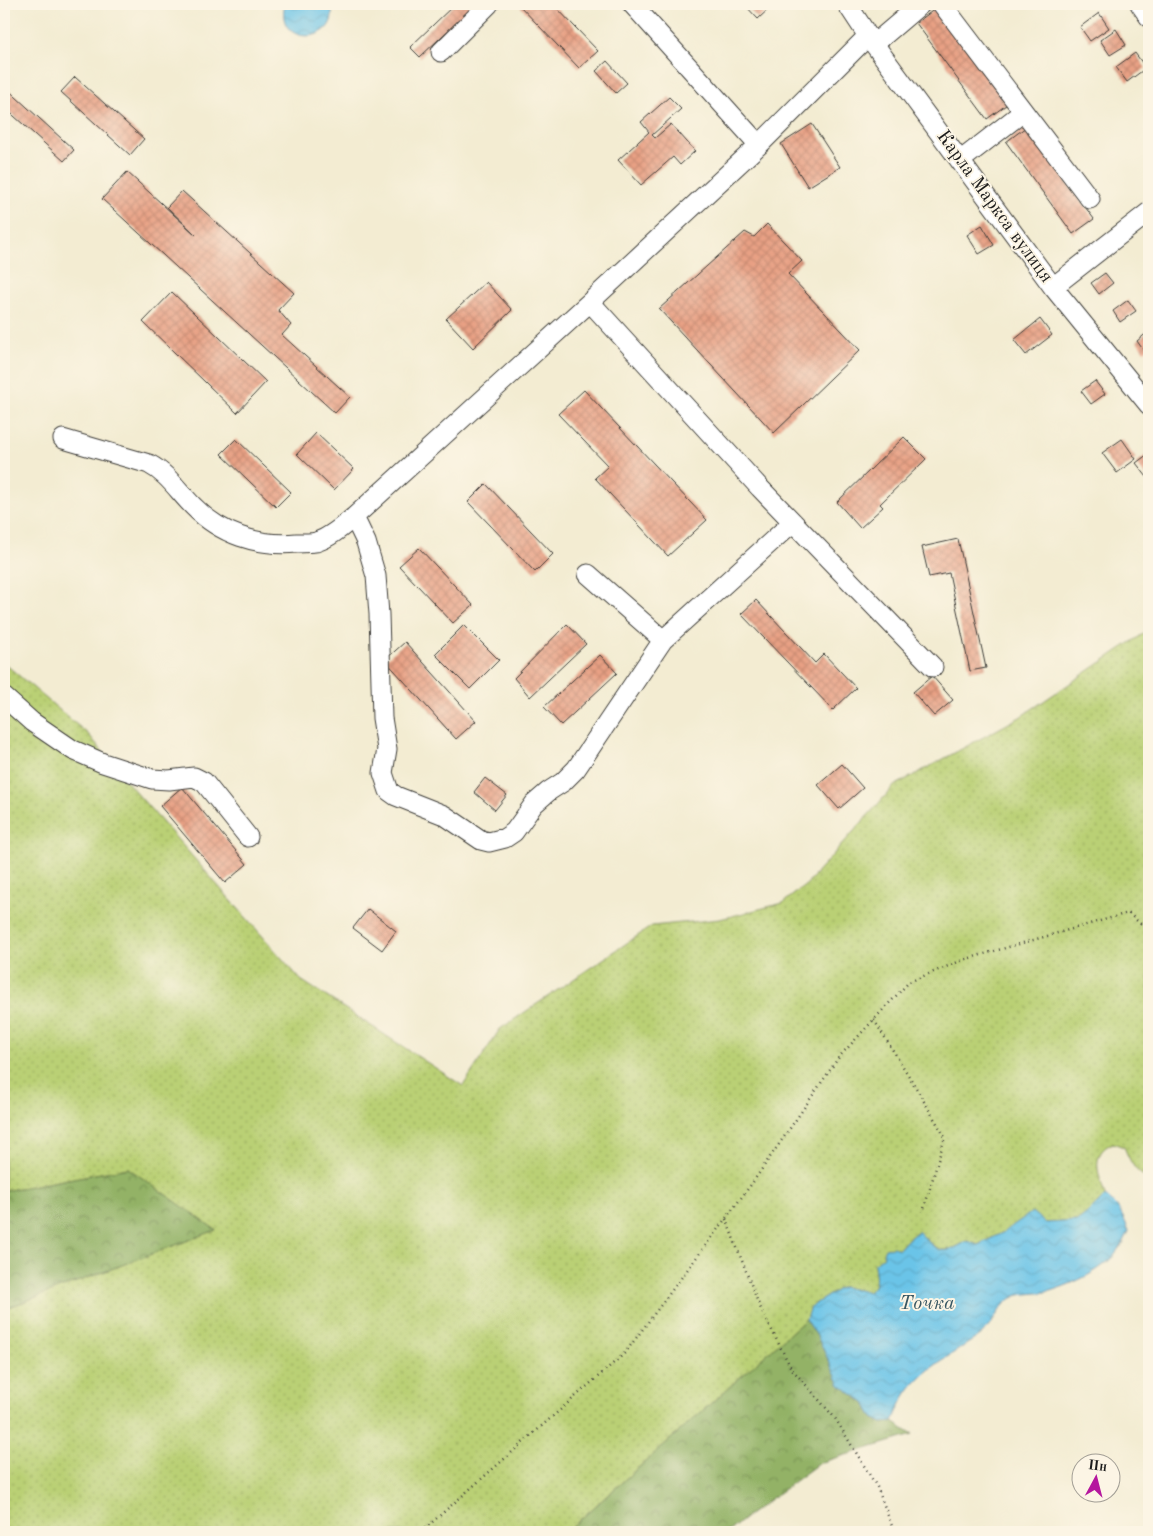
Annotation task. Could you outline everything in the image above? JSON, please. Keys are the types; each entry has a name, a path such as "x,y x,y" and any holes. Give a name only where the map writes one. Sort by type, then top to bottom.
{"street":[{"path":"441,52 489,4"},
{"path":"632,4 759,145"},
{"name":"Карла Маркса вулиця","path":"847,4 871,40 1053,287 1149,405"},
{"path":"63,439 149,464 170,478 193,506 212,524 250,540 288,544 316,542 338,530 354,517 590,302 871,40 921,4"},
{"path":"942,4 1090,199"},
{"path":"1140,4 1149,17"},
{"path":"960,161 1024,112"},
{"path":"1053,287 1149,212"},
{"path":"590,302 793,522 933,667"},
{"path":"354,517 366,542 376,576 382,718 387,749 383,773 386,784 389,791 396,796 444,815 481,840 488,842 505,838 514,832 534,804 563,782 576,769 663,640 793,522"},
{"path":"588,574 663,640"},
{"path":"4,697 32,722 73,750 103,763 152,779 169,780 194,777 204,782 248,837"}],"path":[{"path":"421,1532 625,1353 726,1219 839,1057 909,982 963,960 1128,913 1149,932"},
{"path":"874,1020 945,1137 923,1212"},
{"path":"726,1219 759,1305 791,1368 835,1418 877,1487 892,1526 892,1532"}],"green space":[{"path":"1149,630 1149,1179 1137,1170 1124,1147 1113,1143 1100,1153 1098,1159 1099,1173 1105,1196 1077,1221 1045,1223 1002,1233 978,1245 967,1241 945,1250 935,1247 918,1231 899,1249 884,1256 874,1264 876,1280 871,1290 868,1292 842,1287 810,1307 806,1319 566,1532 4,1532 4,1309 215,1230 128,1168 4,1191 4,663 89,735 134,790 301,980 463,1086 500,1029 652,926 720,919 783,903 807,884 894,786 1020,717"},
{"path":"128,1168 216,1230 4,1309 4,1191"},
{"path":"806,1319 817,1336 840,1385 865,1403 873,1418 883,1423 893,1422 913,1435 819,1463 728,1532 566,1532"}],"water":[{"path":"285,4 330,4 332,17 328,27 319,33 309,36 298,34 289,29 284,19"},
{"name":"Точка","path":"1105,1196 1120,1211 1129,1231 1114,1256 1089,1275 1069,1284 1050,1291 1019,1295 1010,1299 983,1333 918,1379 904,1397 893,1422 883,1423 873,1418 865,1403 840,1385 817,1336 806,1319 810,1307 842,1287 868,1292 871,1290 876,1280 874,1264 884,1256 885,1248 893,1247 899,1249 918,1231 930,1244 940,1250 951,1249 967,1241 978,1245 1002,1233 1032,1212 1045,1223 1077,1221"}],"building":[{"path":"455,4 476,4 420,57 410,47"},
{"path":"518,4 553,4 598,51 579,68"},
{"path":"744,4 774,4 758,19"},
{"path":"939,6 1010,102 987,119 916,23"},
{"path":"1099,13 1109,28 1090,41 1080,27"},
{"path":"1116,29 1126,45 1110,55 1100,40"},
{"path":"1135,53 1146,68 1127,82 1116,67"},
{"path":"607,61 627,83 616,93 596,71"},
{"path":"75,77 144,139 130,155 61,92"},
{"path":"4,86 74,150 64,161 4,107"},
{"path":"669,97 681,109 652,135 655,138 671,124 695,151 680,165 673,157 641,185 618,160 649,132 641,122"},
{"path":"812,124 840,167 808,187 781,144"},
{"path":"1026,127 1094,219 1073,234 1006,142"},
{"path":"127,172 196,235 167,207 182,191 294,293 278,310 291,325 282,335 350,397 335,413 102,199"},
{"path":"767,224 802,261 788,274 860,350 774,433 659,309 745,232 754,237"},
{"path":"982,225 994,245 979,254 967,235"},
{"path":"1105,273 1113,283 1099,294 1091,283"},
{"path":"486,282 512,310 473,348 446,319"},
{"path":"172,292 266,382 237,413 143,322"},
{"path":"1128,300 1136,311 1120,322 1113,311"},
{"path":"1040,319 1052,335 1026,355 1014,340"},
{"path":"1149,331 1149,348 1144,351 1137,341"},
{"path":"1095,381 1105,394 1091,404 1081,391"},
{"path":"584,390 707,520 668,556 595,478 608,466 558,414"},
{"path":"316,433 354,469 334,490 297,454"},
{"path":"904,437 926,459 880,504 883,507 860,528 837,502"},
{"path":"236,439 291,492 276,507 221,454"},
{"path":"1122,439 1136,459 1117,473 1102,453"},
{"path":"1148,454 1149,475 1147,477 1136,463"},
{"path":"486,484 553,554 535,572 468,502"},
{"path":"958,539 986,668 970,671 949,573 929,577 922,547"},
{"path":"419,548 473,605 453,623 399,566"},
{"path":"756,600 815,663 824,654 856,688 833,710 741,614"},
{"path":"567,624 586,644 530,697 514,678"},
{"path":"464,625 499,660 470,689 435,654"},
{"path":"405,642 476,721 456,739 385,660"},
{"path":"600,655 617,673 561,725 544,707"},
{"path":"932,676 953,700 934,716 913,692"},
{"path":"842,764 863,788 839,809 818,785"},
{"path":"485,778 507,795 495,810 474,792"},
{"path":"182,787 247,864 225,883 160,806"},
{"path":"368,909 396,931 382,950 353,928"}]}
